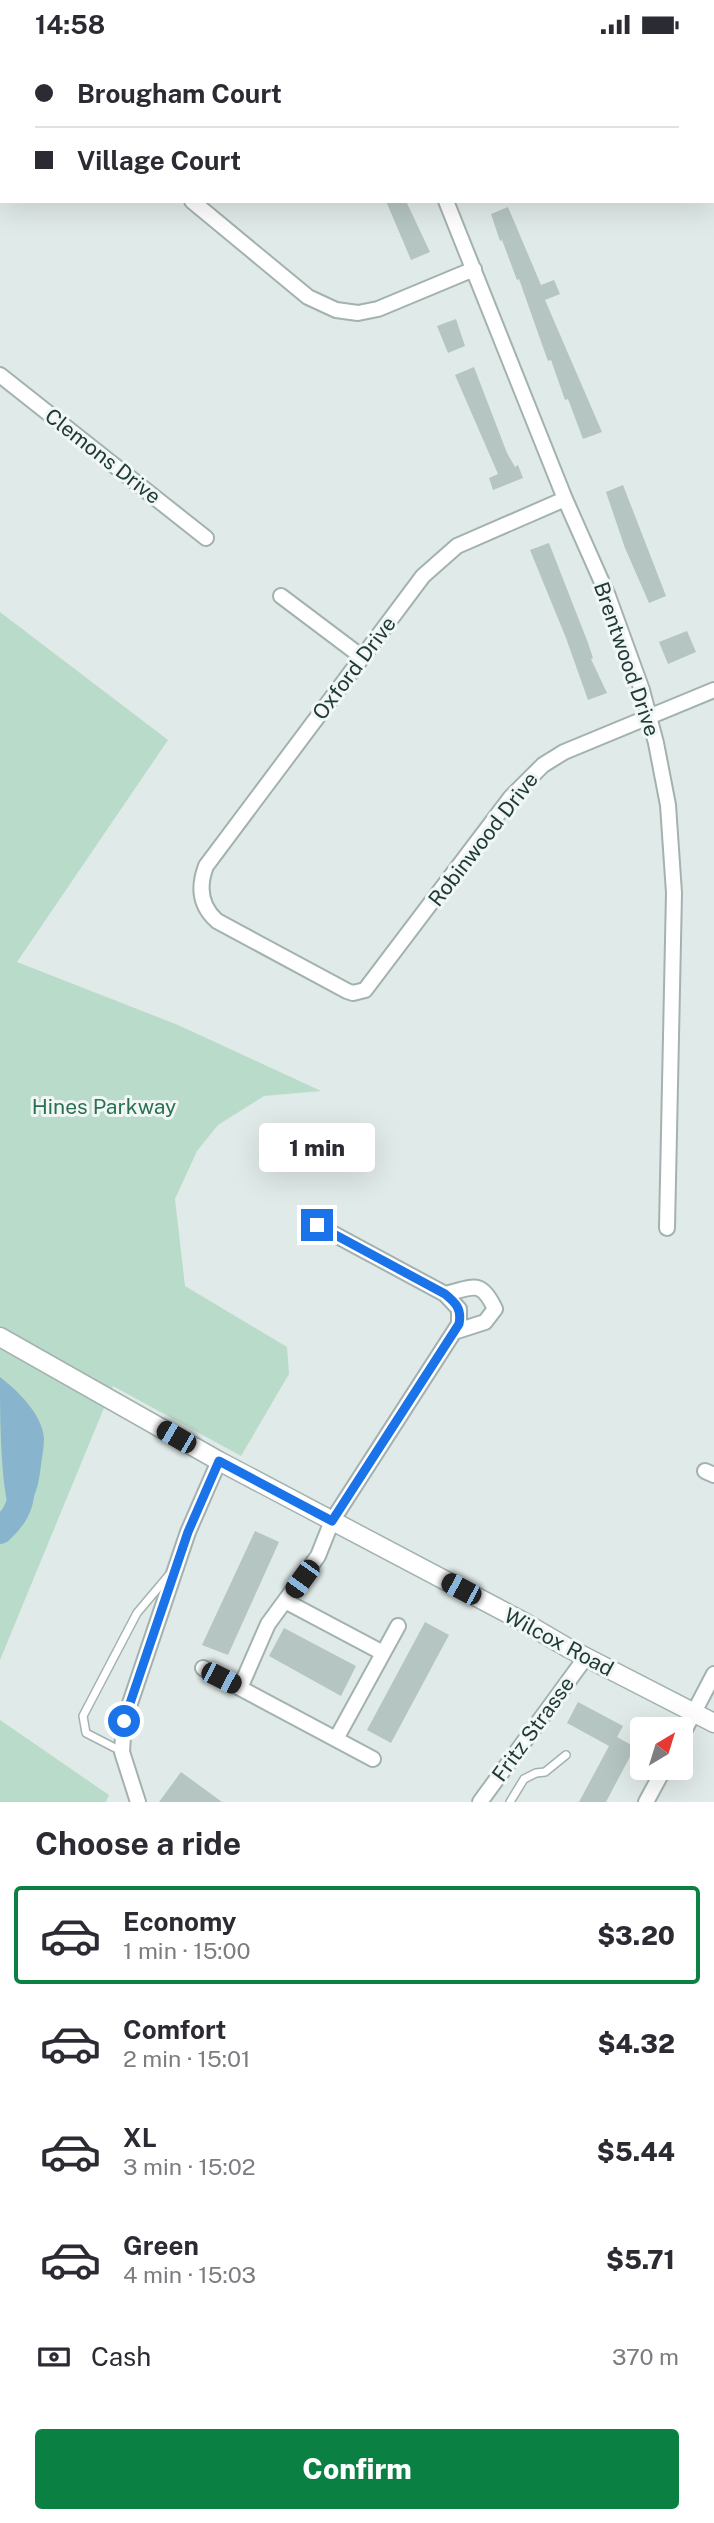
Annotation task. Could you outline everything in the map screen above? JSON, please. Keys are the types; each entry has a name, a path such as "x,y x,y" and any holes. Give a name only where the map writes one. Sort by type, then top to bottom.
{"street":[{"path":"194,203 308,297 337,310 358,313 378,309 474,269"},
{"name":"Brentwood Drive","path":"447,203 565,499 612,608 649,716 668,805 674,893 667,1228"},
{"name":"Clemons Drive","path":"0,375 206,538"},
{"name":"Oxford Drive","path":"360,993 346,991 217,921 207,910 202,897 202,878 206,866 423,576 445,554 475,536 565,499"},
{"path":"281,596 362,657"},
{"name":"Robinwood Drive","path":"360,993 370,987 511,797 542,765 565,752 714,690"},
{"path":"240,1688 268,1624 318,1556 332,1521 459,1324 459,1309 445,1294 317,1225"},
{"path":"445,1294 476,1287 487,1292 495,1310 485,1322 454,1332"},
{"name":"Wilcox Road","path":"0,1337 219,1461 714,1723"},
{"path":"138,1802 122,1752 124,1721 188,1532 219,1461"},
{"path":"285,1601 383,1653"},
{"path":"336,1739 398,1626"},
{"name":"Fritz Strasse","path":"480,1802 586,1657"},
{"path":"203,1668 373,1759"},
{"path":"691,1717 714,1674"},
{"path":"646,1802 658,1780"}],"lane":[{"path":"122,1752 86,1733 83,1716 137,1613 176,1567"},
{"path":"510,1802 524,1779 545,1772 566,1755"}],"green space":[{"name":"Hines Parkway","path":"0,612 168,740 17,962 178,1025 321,1091 264,1096 218,1125 197,1151 175,1199 185,1286 287,1347 289,1374 241,1456 113,1386 0,1660"},
{"path":"0,1720 109,1795 106,1802 0,1802"}],"water":[{"path":"0,1377 34,1412 44,1438 35,1494 24,1512 18,1519 13,1520 3,1473"}],"building":[{"path":"387,203 407,203 430,252 411,260"},
{"path":"508,207 541,285 554,280 560,294 545,300 602,432 583,439 551,360 548,361 519,279 517,280 502,240 500,241 491,214"},
{"path":"456,319 465,346 448,353 437,326"},
{"path":"474,367 507,453 515,467 518,465 523,478 493,490 489,478 498,474 455,375"},
{"path":"623,485 666,596 649,603 625,548 606,492"},
{"path":"549,543 588,643 593,658 591,659 607,693 588,700 530,550"},
{"path":"687,631 696,652 668,664 659,642"},
{"path":"255,1531 279,1542 228,1655 202,1645"},
{"path":"425,1622 449,1635 391,1743 367,1730"},
{"path":"284,1628 356,1666 341,1696 269,1656"},
{"path":"578,1702 623,1726 617,1737 630,1744 630,1756 606,1802 579,1802 609,1746 567,1723"},
{"path":"181,1772 222,1802 159,1802"}],"waterway":[{"path":"0,1531 16,1512 22,1487"}],"route":[{"path":"124,1721 188,1532 219,1461 332,1521 459,1324 461,1316 457,1304 445,1294 317,1225"}]}
